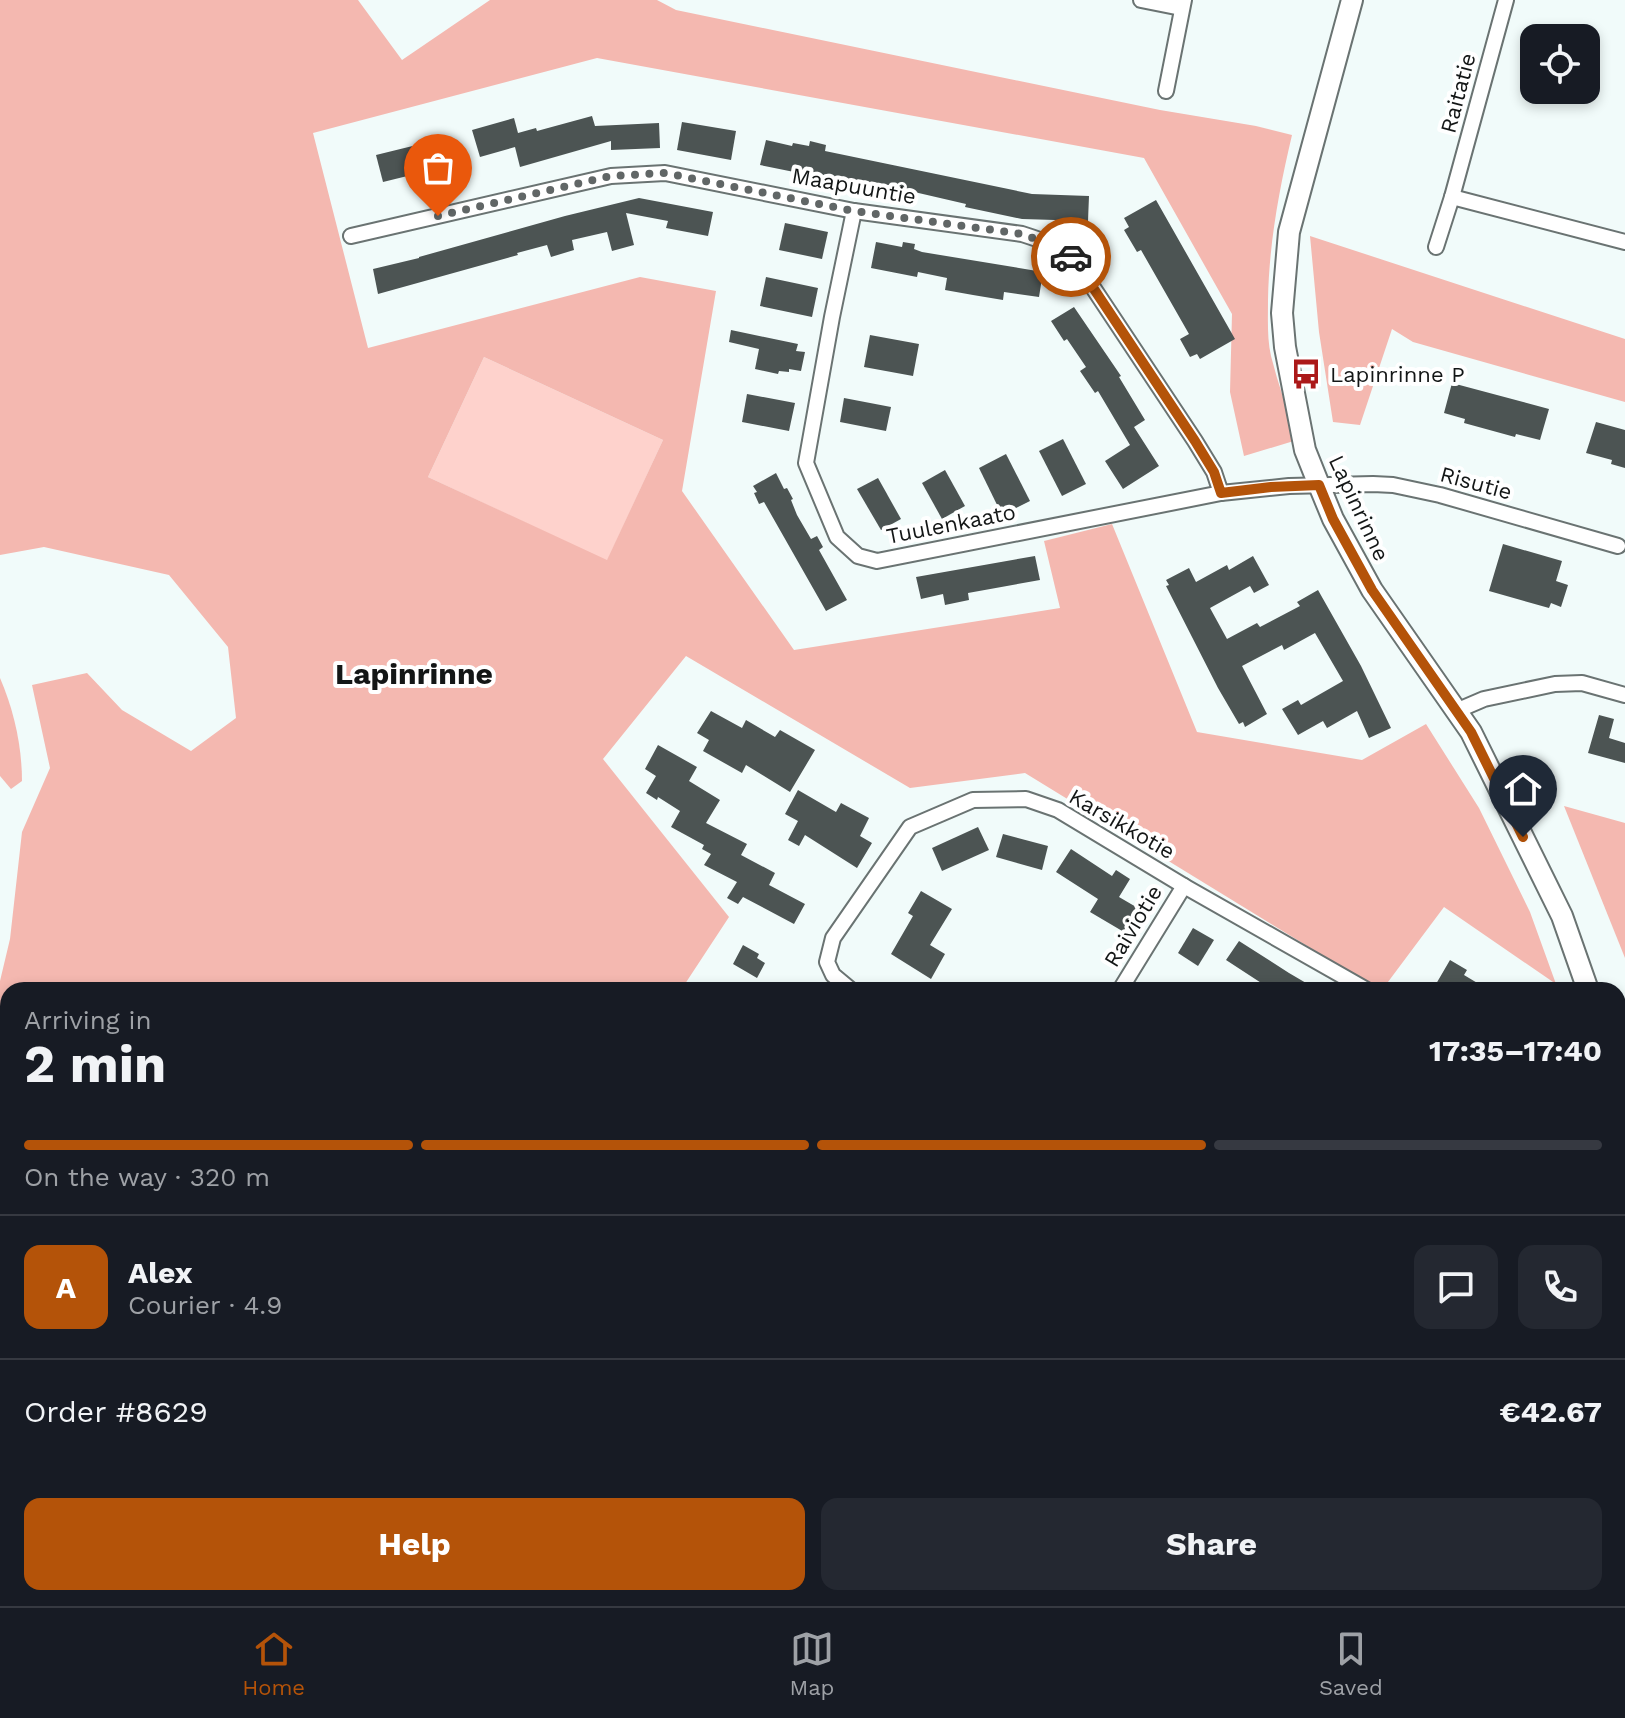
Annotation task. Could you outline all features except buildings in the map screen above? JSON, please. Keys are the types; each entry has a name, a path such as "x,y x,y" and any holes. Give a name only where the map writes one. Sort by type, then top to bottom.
{"street":[{"path":"1141,0 1183,4 1166,91"},
{"name":"Lapinrinne","path":"1352,0 1289,232 1282,313 1285,347 1305,450 1333,519 1372,590 1471,732 1562,916 1585,982"},
{"name":"Raitatie","path":"1436,247 1506,0"},
{"name":"Maapuuntie","path":"351,236 611,176 665,173 854,211 1022,234 1063,249 1076,262 1195,441 1214,472 1221,493"},
{"path":"1452,197 1625,242"},
{"name":"Tuulenkaato","path":"854,211 806,463 837,537 858,556 877,561 1221,493 1319,485"},
{"name":"Risutie","path":"1319,485 1393,485 1440,495 1618,546"},
{"path":"1456,711 1484,699 1555,684 1582,683 1625,695"},
{"name":"Karsikkotie","path":"841,982 833,975 827,962 833,938 910,827 973,800 1026,799 1058,810 1353,982"},
{"name":"Raiviotie","path":"1125,982 1184,886"}],"shaded area":[{"path":"0,0 358,0 402,60 490,0 657,0 676,10 1292,135 1273,238 1268,329 1271,356 1297,440 1244,456 1230,392 1232,314 1144,158 597,58 313,133 368,348 640,277 716,291 682,491 794,650 1060,608 1044,541 1112,524 1197,732 1362,760 1426,724 1479,808 1530,912 1555,982 1444,907 1388,982 1366,982 1025,773 910,788 686,656 603,759 729,917 686,982 0,982 10,939 22,832 50,768 32,685 87,673 122,710 191,751 236,718 228,647 169,575 44,547 0,555","holes":["484,357 663,440 607,560 428,477"]},
{"path":"1310,236 1625,339 1625,402 1413,342 1392,329 1360,425 1333,422 1319,332"},
{"path":"484,357 663,440 607,561 428,477"},
{"path":"0,678 13,716 21,755 22,781 11,789 0,776"},
{"path":"1564,806 1625,823 1625,958"}],"way so far":[{"path":"438,216 611,176 665,173 854,211 1022,234 1063,249 1071,257"}],"place":[{"name":"Lapinrinne P","path":"1306,374"}],"district":[{"name":"Lapinrinne","path":"414,673"}],"route":[{"path":"1071,257 1195,441 1214,472 1221,493 1319,485 1333,519 1372,590 1471,732 1523,837"}]}
